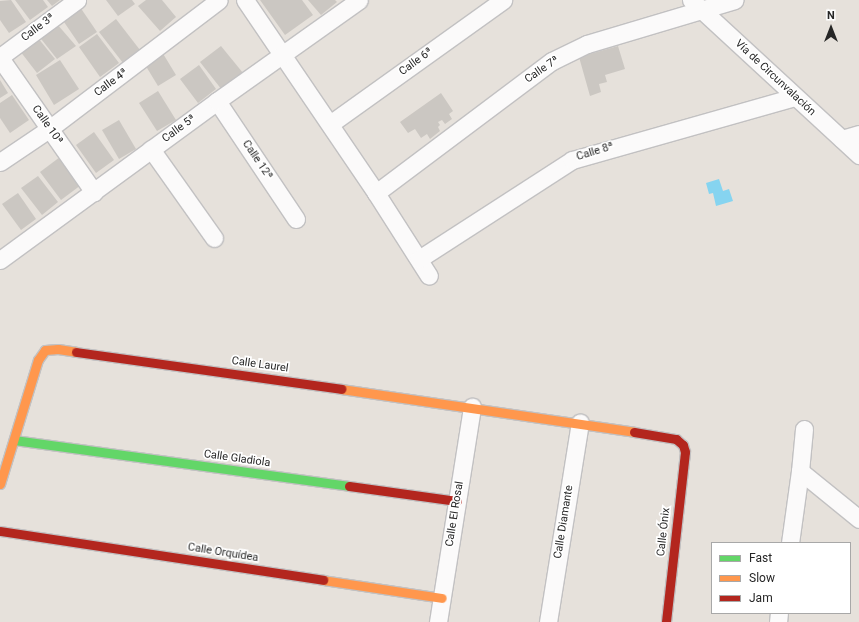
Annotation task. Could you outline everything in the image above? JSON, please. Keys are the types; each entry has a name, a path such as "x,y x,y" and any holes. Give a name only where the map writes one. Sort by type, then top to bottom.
{"street":[{"name":"Calle 3ª","path":"0,57 76,0"},
{"name":"Calle 4ª","path":"0,162 49,129 219,0"},
{"path":"245,0 330,124 429,276"},
{"name":"Calle 5ª","path":"0,260 217,101 360,0"},
{"name":"Calle 6ª","path":"330,124 503,0"},
{"name":"Calle 7ª","path":"376,193 552,61 587,44 696,5 735,0"},
{"name":"Vía de Circunvalación","path":"696,5 794,97 859,155"},
{"name":"Calle 10ª","path":"0,57 94,192"},
{"name":"Calle 8ª","path":"419,259 572,160 611,147 794,97"},
{"name":"Calle 12ª","path":"217,101 296,219"},
{"path":"842,139 859,134"},
{"path":"151,150 214,238"},
{"name":"Calle Laurel","path":"14,440 38,360 45,350 58,349 580,423 676,439 682,444"},
{"name":"Calle El Rosal","path":"438,622 472,407"},
{"name":"Calle Diamante","path":"548,622 580,423"},
{"path":"790,542 804,429"},
{"path":"0,484 14,440"},
{"name":"Calle Gladiola","path":"14,440 456,501"},
{"name":"Calle Ónix","path":"666,622 685,452 682,444"},
{"path":"800,470 859,519"},
{"name":"Calle Orquídea","path":"0,531 442,598"}],"water":[{"path":"719,179 723,191 729,189 733,201 716,206 713,193 709,194 706,183"}],"building":[{"path":"11,0 26,22 9,33 0,20 0,1"},
{"path":"15,0 43,0 48,7 30,20"},
{"path":"47,0 60,0 52,6"},
{"path":"106,0 132,0 135,4 118,16"},
{"path":"146,0 162,0 176,17 160,31 138,6"},
{"path":"260,0 302,0 313,15 285,35"},
{"path":"308,0 335,0 337,2 321,15"},
{"path":"80,7 97,32 79,44 62,19"},
{"path":"116,19 140,50 123,63 99,32"},
{"path":"57,24 76,46 57,59 38,35"},
{"path":"97,34 119,63 100,77 79,47"},
{"path":"38,38 55,59 37,73 20,51"},
{"path":"221,46 243,73 222,90 200,62"},
{"path":"618,46 625,69 605,75 607,82 599,84 601,92 590,96 579,57"},
{"path":"162,52 176,75 158,86 144,63"},
{"path":"60,60 79,89 54,105 36,75"},
{"path":"199,65 216,89 198,103 180,79"},
{"path":"0,80 8,93 0,98"},
{"path":"158,91 176,120 157,131 139,103"},
{"path":"441,93 453,111 449,114 452,119 445,124 442,120 438,122 440,125 438,127 440,131 430,139 427,134 421,138 415,129 408,133 400,122"},
{"path":"12,95 29,120 10,133 0,118 0,103"},
{"path":"119,120 136,149 119,159 102,130"},
{"path":"94,132 114,160 96,173 76,145"},
{"path":"60,157 81,185 61,200 40,172"},
{"path":"38,176 58,202 42,215 21,188"},
{"path":"18,193 36,219 21,230 2,204"}],"traffic: fast":[{"path":"14,440 349,486"}],"traffic: slow":[{"path":"0,484 38,360 45,350 58,349 76,352"},
{"path":"341,389 634,432"},
{"path":"323,580 442,598"}],"traffic: jam":[{"path":"76,352 341,389"},
{"path":"634,432 676,439 683,445 685,452 666,622"},
{"path":"349,486 457,501"},
{"path":"0,531 323,580"}]}
